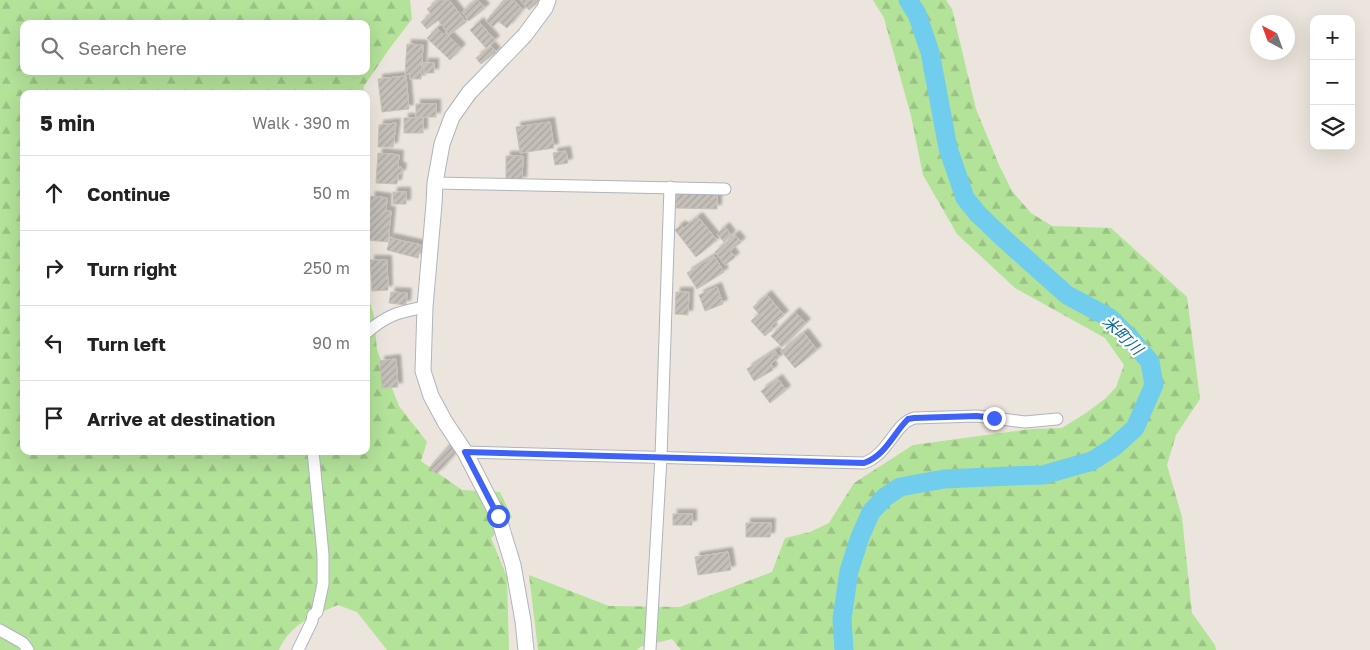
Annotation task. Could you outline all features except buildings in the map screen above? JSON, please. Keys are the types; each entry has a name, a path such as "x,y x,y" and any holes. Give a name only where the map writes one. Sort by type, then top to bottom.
{"street":[{"path":"526,650 513,565 498,516 465,452 445,422 431,396 423,371 425,308 435,183 442,144 452,117 469,93 525,35 545,8 548,0"},
{"path":"435,183 670,187 726,190"},
{"path":"650,650 661,458 670,187"},
{"path":"370,330 398,313 425,308"},
{"path":"465,452 864,463 878,455 908,419 977,416 1025,422 1058,419"},
{"path":"298,650 313,615 317,612 323,584 313,455"},
{"path":"0,630 23,644 28,650"}],"green space":[{"path":"0,0 410,0 412,19 364,86 364,90 20,90 20,455 370,455 370,302 374,317 377,350 399,406 427,442 421,461 462,490 500,492 512,517 491,538 507,577 509,650 387,650 357,612 338,605 296,627 289,633 279,650 0,650"},
{"path":"873,0 946,0 952,9 976,109 1012,191 1031,213 1052,226 1111,228 1187,297 1200,399 1176,435 1167,465 1182,517 1192,613 1215,645 1216,650 681,650 672,639 640,647 637,650 538,650 529,575 609,606 680,607 772,572 785,538 810,532 829,523 854,483 913,445 1031,429 1062,428 1106,398 1116,387 1124,365 1105,338 1015,288 957,234 923,175 911,116 884,18"}],"waterway":[{"name":"米町川","path":"844,650 842,619 849,571 860,537 871,512 885,497 900,487 944,479 1043,475 1092,461 1114,447 1135,428 1154,385 1150,362 1110,318 1067,295 1002,237 978,214 965,198 948,148 930,52 917,14 908,0"}],"route":[{"path":"498,516 465,452 864,463 878,455 908,419 977,416 994,418"}]}
